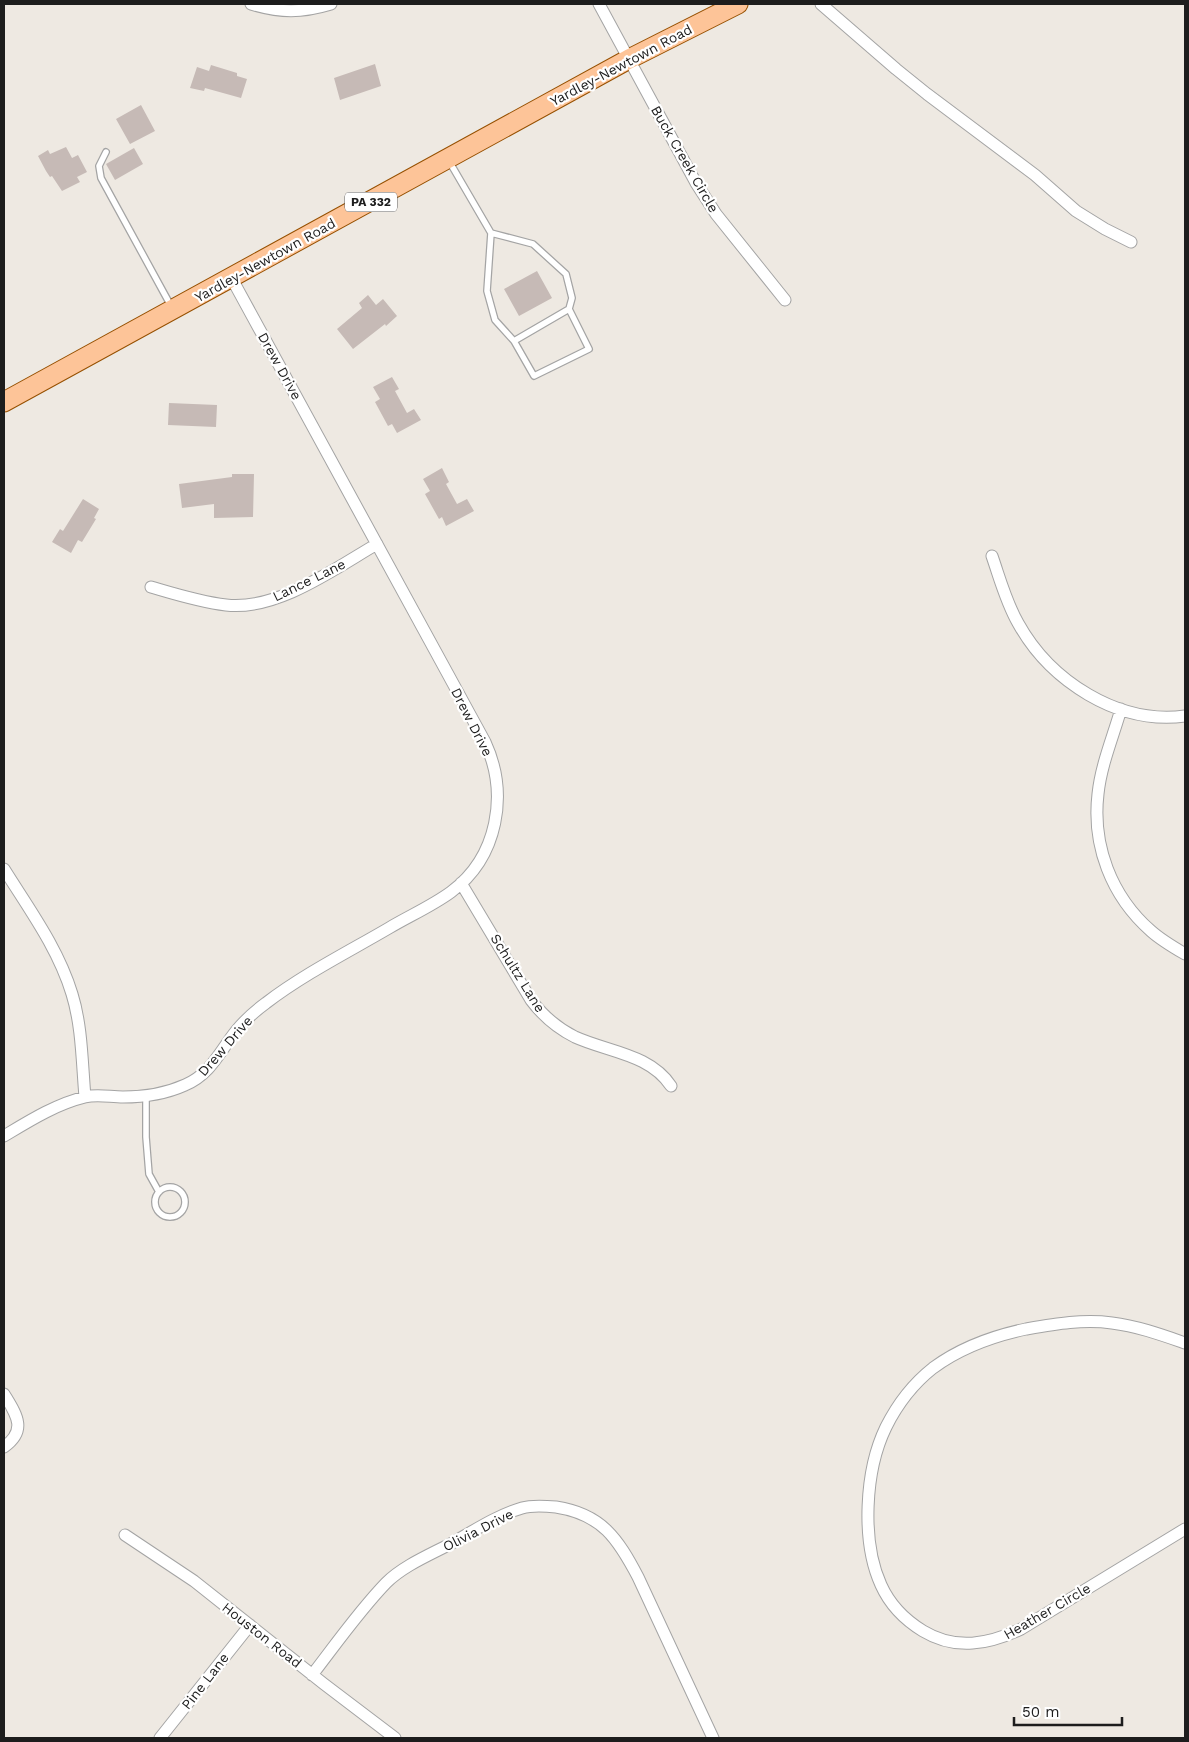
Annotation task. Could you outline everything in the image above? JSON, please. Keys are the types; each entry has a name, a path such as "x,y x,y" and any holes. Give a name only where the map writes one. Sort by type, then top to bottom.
{"main road":[{"name":"Yardley-Newtown Road","path":"4,402 232,279 629,59 738,4"}],"street":[{"path":"250,4 282,12 313,10 331,4"},
{"name":"Buck Creek Circle","path":"599,4 716,214 785,300"},
{"path":"821,4 919,88 1035,175 1076,211 1131,242"},
{"name":"Drew Drive","path":"4,1136 56,1107 85,1097 146,1096 187,1085 199,1077 222,1053 248,1017 267,1002 320,968 439,899 461,883 476,866 496,822 498,785 495,769 485,742 232,279"},
{"name":"Lance Lane","path":"151,587 194,600 227,605 246,605 267,601 288,593 326,574 377,544"},
{"path":"992,556 1006,597 1019,624 1045,660 1077,687 1101,701 1121,709 1155,717 1185,716"},
{"path":"1121,709 1101,776 1098,794 1097,822 1100,846 1107,870 1119,894 1134,914 1151,931 1185,954"},
{"path":"4,869 50,943 72,995 78,1027 85,1097"},
{"name":"Schultz Lane","path":"461,883 531,1000 542,1014 553,1024 577,1038 635,1058 664,1075 671,1086"},
{"name":"Heather Circle","path":"1185,1343 1145,1330 1113,1323 1062,1322 1010,1332 979,1343 950,1357 932,1369 913,1387 899,1405 886,1427 879,1444 872,1471 868,1520 872,1561 876,1575 881,1587 898,1610 912,1624 928,1634 956,1642 975,1644 1002,1638 1021,1629 1185,1529"},
{"path":"4,1394 18,1419 16,1435 4,1447"},
{"name":"Olivia Drive","path":"312,1675 387,1582 410,1566 491,1521 521,1508 537,1506 568,1509 584,1515 603,1526 625,1552 714,1738"},
{"name":"Houston Road","path":"125,1535 194,1581 395,1738"},
{"name":"Pine Lane","path":"160,1738 250,1625"}],"lane":[{"path":"106,152 99,166 101,178 173,310"},
{"path":"448,159 491,233 487,291 495,320 514,341 534,376 590,349 569,310 572,298 566,274 533,244 491,233"},
{"path":"514,341 569,310"},
{"path":"146,1096 146,1137 149,1174 159,1192"},
{"path":"168,1187 178,1190 185,1198 184,1208 177,1216 166,1217 158,1211 155,1201 159,1192 168,1187"}],"building":[{"path":"375,64 381,86 340,100 334,78"},
{"path":"211,65 237,73 237,76 247,79 241,98 205,88 204,91 190,88 197,67 209,71"},
{"path":"141,105 155,131 130,144 116,119"},
{"path":"66,147 72,158 78,155 87,172 77,177 80,182 62,191 52,176 50,177 38,156 48,150 50,154"},
{"path":"134,148 143,164 115,180 106,164"},
{"path":"537,271 552,298 519,316 504,289"},
{"path":"368,295 376,305 383,299 397,316 353,349 337,329 362,308 359,303"},
{"path":"392,377 399,389 395,391 407,413 414,409 421,420 397,433 392,424 388,426 375,402 380,399 373,387"},
{"path":"169,403 217,405 216,427 168,425"},
{"path":"442,468 449,482 446,484 457,504 467,499 474,511 446,526 442,517 439,519 425,494 430,491 423,479"},
{"path":"232,474 254,474 253,517 214,518 214,504 182,508 179,484 232,477"},
{"path":"83,499 99,509 94,518 96,519 82,542 78,540 71,553 52,542 60,529 63,531"}]}
